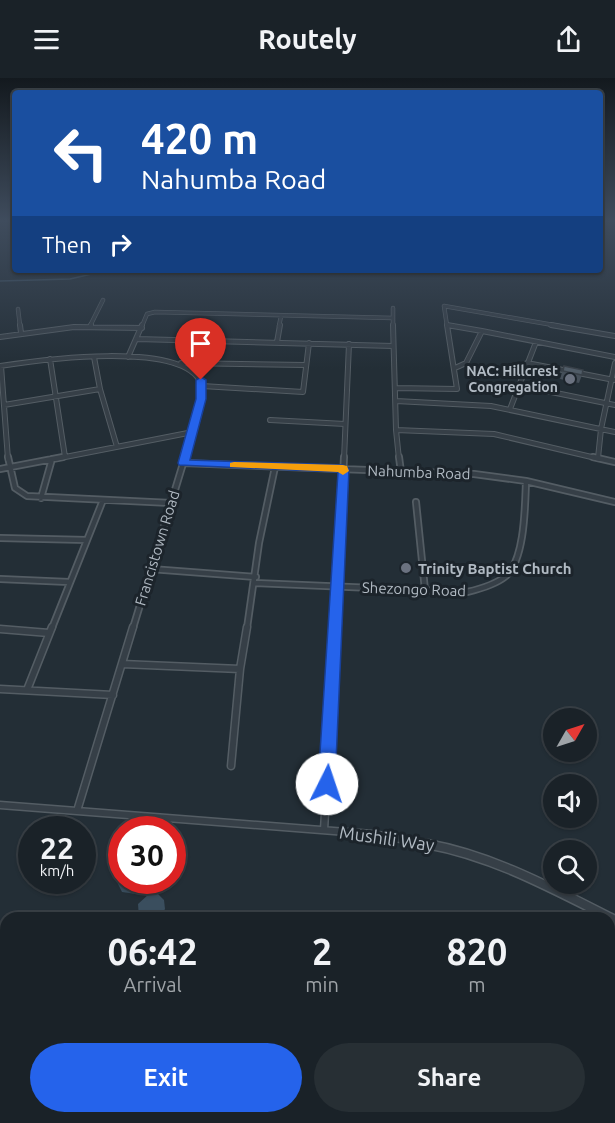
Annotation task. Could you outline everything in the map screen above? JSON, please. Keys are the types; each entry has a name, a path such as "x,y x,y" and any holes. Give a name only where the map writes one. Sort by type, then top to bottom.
{"street":[{"path":"90,327 103,300"},
{"path":"395,388 457,389 444,306 615,336"},
{"path":"393,308 396,430 401,472"},
{"path":"18,309 21,333"},
{"path":"128,357 147,315 155,312 393,318"},
{"path":"277,342 281,316"},
{"path":"447,325 615,357"},
{"path":"0,337 90,327 142,328"},
{"path":"455,368 466,363 482,331"},
{"path":"137,339 393,346"},
{"path":"510,409 517,385 536,342"},
{"path":"176,363 193,371 202,386 303,392 309,343"},
{"path":"324,830 349,344"},
{"path":"94,357 100,389 117,447"},
{"path":"171,503 41,498 24,495 16,489 8,467 1,366 50,359 94,357 128,357 176,363 305,365"},
{"path":"50,359 64,457"},
{"path":"527,363 614,380"},
{"path":"598,458 601,429 614,380 615,363"},
{"path":"517,385 615,405"},
{"name":"Francistown Road","path":"77,811 193,432 202,386"},
{"path":"4,405 100,389"},
{"path":"396,401 485,405 615,432"},
{"path":"270,420 345,424"},
{"path":"396,430 494,434 615,462"},
{"path":"0,469 193,432"},
{"path":"41,498 52,459"},
{"name":"Nahumba Road","path":"183,463 474,474 526,481 615,502"},
{"path":"231,766 240,669 256,580 259,543 274,467"},
{"name":"Shezongo Road","path":"151,569 338,587 466,592 484,589 508,573 514,566 526,481"},
{"path":"27,690 103,500"},
{"path":"416,502 424,590"},
{"path":"0,538 87,540"},
{"path":"0,579 69,582"},
{"path":"0,629 49,633"},
{"path":"122,664 240,669"},
{"path":"0,690 113,695"},
{"name":"Mushili Way","path":"0,805 372,834 451,848 536,880 599,912"}],"water":[{"path":"149,894 158,894 164,900 163,912 139,912 138,904"}],"building":[{"path":"564,366 583,370 582,375 563,371"}],"waterway":[{"path":"0,281 70,279 96,273"}],"slow traffic":[{"path":"234,465 343,469 343,471"}],"place":[{"name":"NAC: Hillcrest Congregation","path":"570,379"},
{"name":"Trinity Baptist Church","path":"406,568"}],"route":[{"path":"201,380 201,399 183,463 343,469 327,784"}]}
